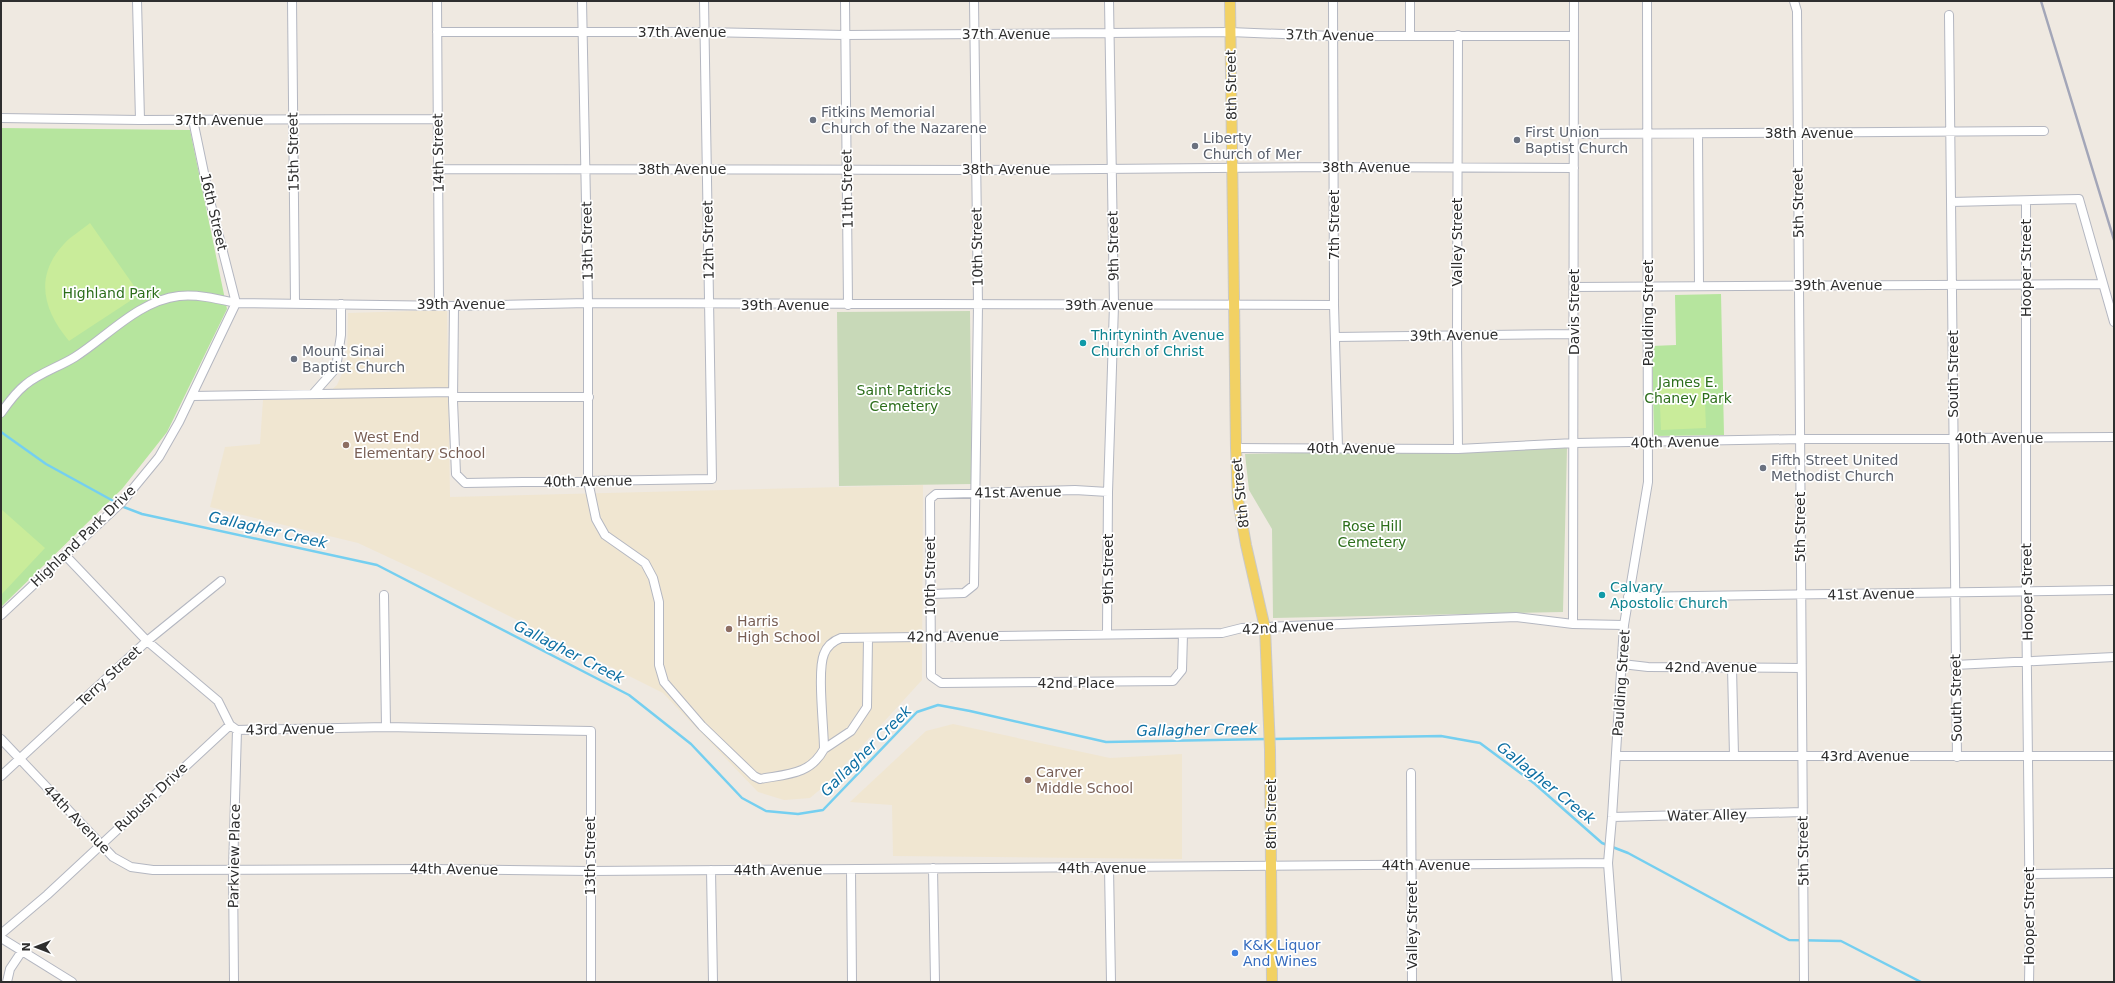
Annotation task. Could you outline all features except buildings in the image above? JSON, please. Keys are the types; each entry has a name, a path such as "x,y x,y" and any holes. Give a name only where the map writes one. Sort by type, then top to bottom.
{"main road":[{"name":"8th Street","path":"1230,1 1238,500 1246,545 1265,628 1270,750 1272,982"}],"street":[{"path":"137,1 140,120"},
{"name":"15th Street","path":"292,1 295,302"},
{"name":"14th Street","path":"437,1 439,304"},
{"name":"13th Street","path":"582,1 588,303 588,481"},
{"name":"12th Street","path":"704,1 712,479"},
{"name":"11th Street","path":"845,1 848,305"},
{"name":"10th Street","path":"930,594 964,593 974,585 978,305 974,1"},
{"name":"9th Street","path":"1107,634 1108,492 1114,305 1109,1"},
{"name":"7th Street","path":"1333,1 1334,305 1338,448"},
{"path":"1410,1 1410,35"},
{"name":"Davis Street","path":"1573,624 1574,1"},
{"name":"Paulding Street","path":"1617,982 1608,863 1609,834 1612,817 1624,625 1648,482 1646,134 1647,1"},
{"name":"5th Street","path":"1794,1 1797,12 1800,595 1804,982"},
{"name":"South Street","path":"1949,15 1954,593 1957,757"},
{"name":"37th Avenue","path":"437,32 704,32 845,35 1230,32 1333,36 1574,36"},
{"name":"Valley Street","path":"1458,36 1458,449"},
{"name":"37th Avenue","path":"1,118 140,120 437,119"},
{"name":"16th Street","path":"193,120 209,197 236,302"},
{"name":"38th Avenue","path":"1574,134 1951,133 2044,131"},
{"path":"1698,134 1699,286"},
{"name":"38th Avenue","path":"438,169 706,168 976,170 1334,167 1574,168"},
{"path":"1951,202 2079,199 2114,322"},
{"name":"Hooper Street","path":"2026,201 2026,592 2030,874 2029,982"},
{"name":"39th Avenue","path":"1574,287 2102,284"},
{"name":"39th Avenue","path":"1,413 12,397 25,384 88,348 133,314 149,305 179,296 203,297 236,302 439,304 454,306 588,303 709,305 1334,305"},
{"name":"Highland Park Drive","path":"1,615 122,502 159,457 192,396 236,302"},
{"path":"313,394 336,368 341,335 341,304"},
{"path":"453,395 454,306"},
{"name":"39th Avenue","path":"1335,337 1574,334"},
{"path":"192,396 313,394 589,397"},
{"name":"40th Avenue","path":"453,395 456,474 465,483 712,479"},
{"name":"40th Avenue","path":"1236,448 1458,449 1574,443 1800,439 2027,439 2114,437"},
{"path":"588,481 596,518 605,535 645,563 654,578 659,602 659,665 664,682 702,726 760,780 804,770 816,762 824,749 851,732 867,707 868,638"},
{"name":"41st Avenue","path":"930,499 936,494 976,492 1075,490 1108,492"},
{"name":"10th Street","path":"930,499 931,676"},
{"name":"43rd Avenue","path":"65,555 147,641 218,701 230,725 236,730 386,727 590,731"},
{"name":"Terry Street","path":"1,776 147,641 221,581"},
{"name":"41st Avenue","path":"1628,597 2114,590"},
{"path":"384,595 386,727"},
{"name":"42nd Avenue","path":"824,749 821,664 823,654 833,641 841,638 1222,633 1242,628 1516,617 1573,624 1624,625"},
{"name":"42nd Place","path":"931,676 941,683 1173,681 1182,670 1183,634"},
{"path":"1955,665 2114,657"},
{"name":"42nd Avenue","path":"1622,664 1648,667 1801,668"},
{"path":"1732,667 1734,756"},
{"name":"Rubush Drive","path":"1,934 47,895 99,845 230,725"},
{"name":"Parkview Place","path":"234,982 233,870 236,730"},
{"name":"13th Street","path":"590,731 591,982"},
{"name":"44th Avenue","path":"1,739 99,845 121,862 140,869 431,869 590,871 851,870 934,868 1109,868 1608,863"},
{"name":"43rd Avenue","path":"1616,756 2114,756"},
{"name":"Valley Street","path":"1411,773 1412,982"},
{"name":"Water Alley","path":"1612,817 1802,812"},
{"path":"934,868 935,982"},
{"path":"1109,868 1111,982"},
{"path":"711,870 713,982"},
{"path":"851,870 852,982"},
{"path":"2030,874 2114,873"},
{"path":"1,938 72,982"},
{"path":"7,982 10,968 22,950"}],"shaded area":[{"name":"Harris High School","path":"447,310 450,497 923,485 922,680 829,782 810,798 784,800 758,792 663,693 433,578 358,543 210,507 225,447 260,444 263,400 321,399 337,385 347,362 348,313"},
{"name":"Carver Middle School","path":"953,724 1110,758 1182,754 1182,859 893,856 892,805 850,802 926,731"}],"green space":[{"name":"Highland Park","path":"1,128 190,130 227,309 167,432 122,489 1,607"},
{"path":"90,223 134,286 130,301 69,341 53,317 48,305 46,281 48,268 64,244"},
{"name":"James E. Chaney Park","path":"1721,294 1724,435 1654,436 1652,346 1676,345 1675,295"},
{"name":"Saint Patricks Cemetery","path":"970,311 972,484 839,486 837,312"},
{"path":"1704,377 1706,428 1661,430 1659,380"},
{"name":"Rose Hill Cemetery","path":"1567,448 1563,612 1273,618 1272,529 1249,490 1245,454"},
{"path":"1,509 45,548 1,595"}],"waterway":[{"name":"Gallagher Creek","path":"1,432 46,464 117,503"},
{"name":"Gallagher Creek","path":"121,506 142,514 377,565 629,695 691,744 742,798 766,811 798,814 823,810 917,712 938,705 1106,742 1267,739"},
{"name":"Gallagher Creek","path":"1272,739 1441,736 1480,743 1535,784 1602,843 1628,853 1789,940 1841,941 1921,982"}],"railway":[{"path":"2041,1 2114,240"}],"place":[{"name":"Fitkins Memorial Church of the Nazarene","path":"813,120"},
{"name":"First Union Baptist Church","path":"1517,140"},
{"name":"Liberty Church of Mer","path":"1195,146"},
{"name":"Thirtyninth Avenue Church of Christ","path":"1083,343"},
{"name":"Mount Sinai Baptist Church","path":"294,359"},
{"name":"West End Elementary School","path":"346,445"},
{"name":"Fifth Street United Methodist Church","path":"1763,468"},
{"name":"Calvary Apostolic Church","path":"1602,595"},
{"name":"Harris High School","path":"729,629"},
{"name":"Carver Middle School","path":"1028,780"},
{"name":"K&K Liquor And Wines","path":"1235,953"}]}
